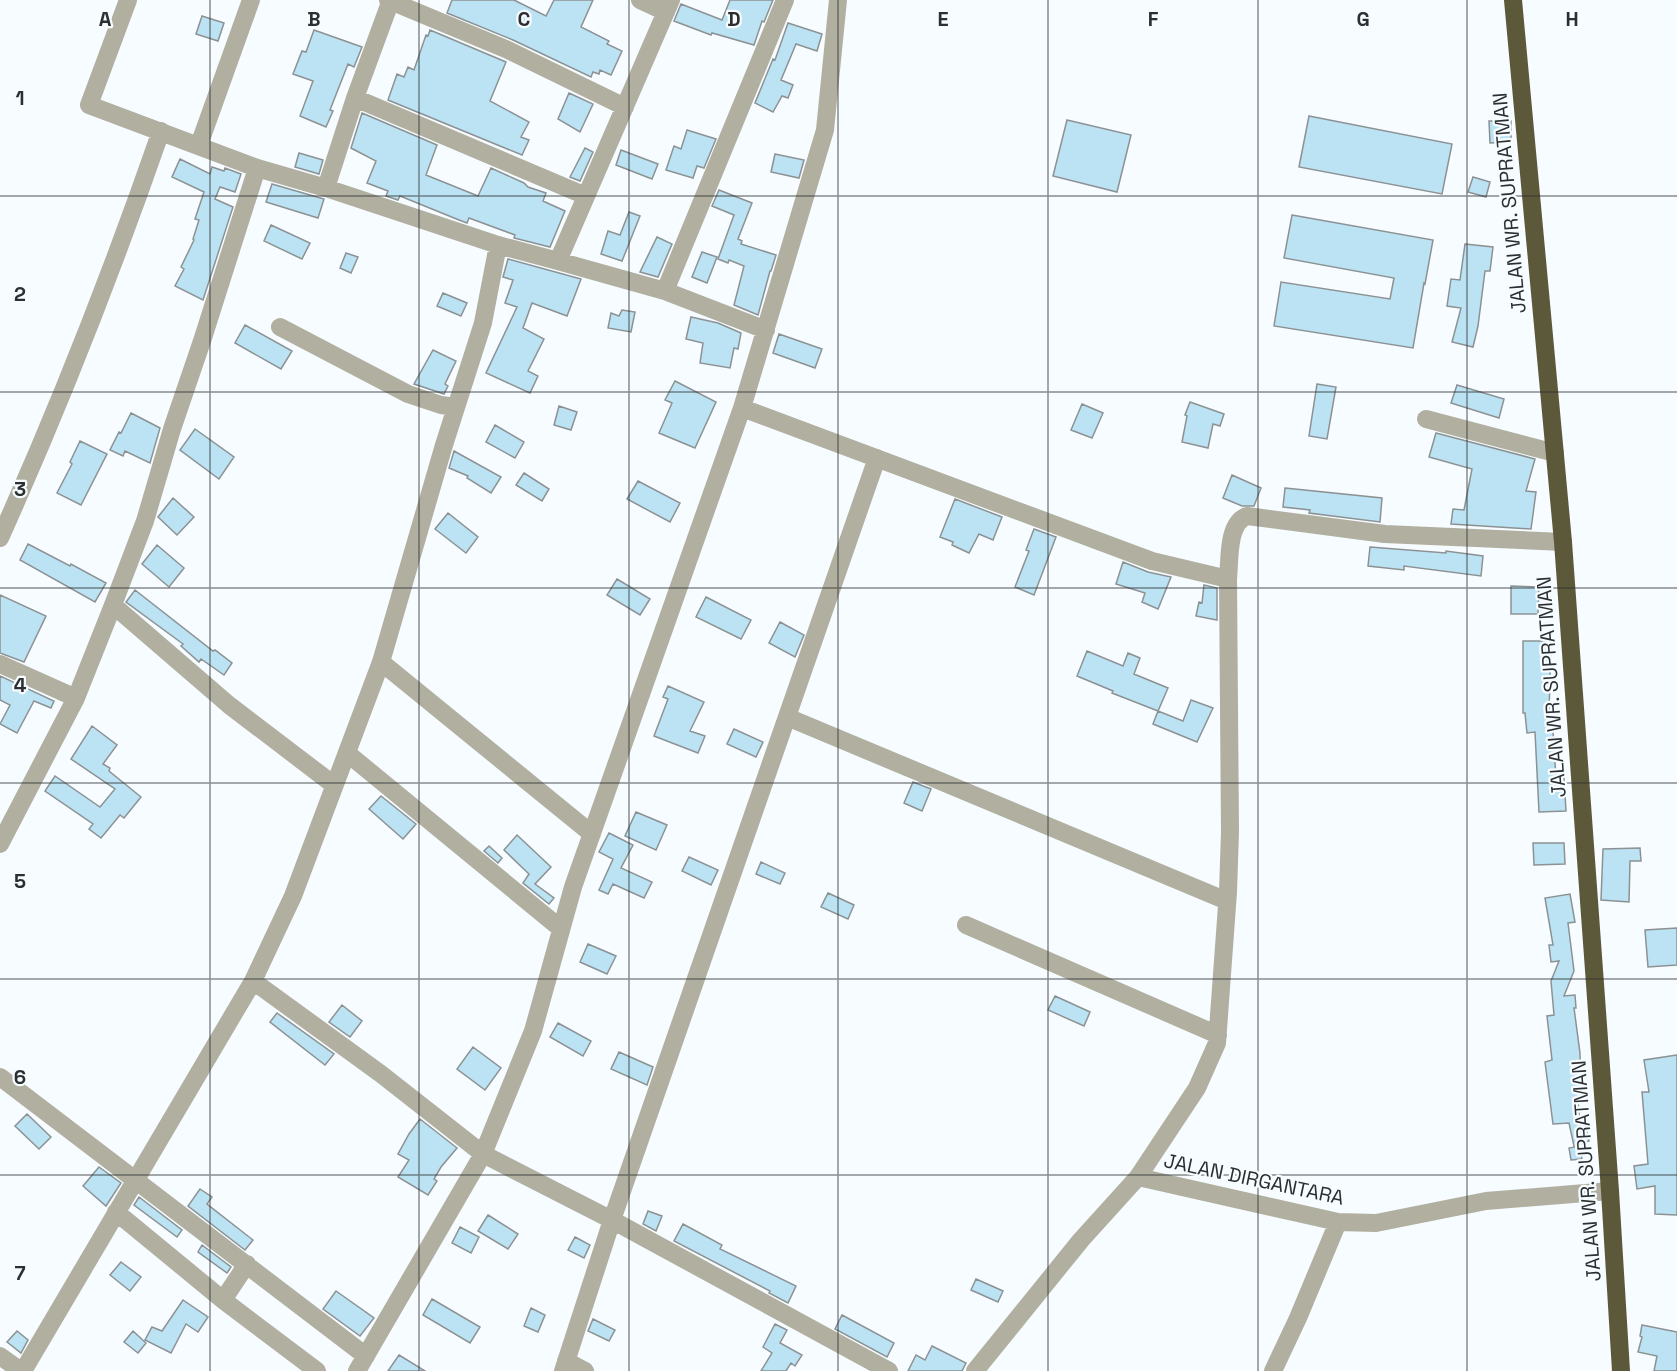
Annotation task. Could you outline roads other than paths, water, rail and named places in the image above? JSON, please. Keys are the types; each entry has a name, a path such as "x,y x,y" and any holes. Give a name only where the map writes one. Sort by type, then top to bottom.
{"highway":[{"name":"JALAN WR. SUPRATMAN","path":"1513,0 1563,542 1611,1191 1621,1371"}],"street":[{"path":"128,0 89,105 257,168 326,188 498,245 665,291 766,330"},
{"path":"199,145 250,0"},
{"path":"326,188 390,0 508,50 625,107"},
{"path":"558,261 668,6 640,0"},
{"path":"665,291 786,0"},
{"path":"0,1077 247,1264 361,1364 483,1154 533,1031 560,928 742,408 766,330 825,130 838,0"},
{"path":"355,98 586,196"},
{"path":"0,538 38,454 131,217 161,131"},
{"path":"0,844 76,698 145,521 172,429 257,168"},
{"path":"0,1356 22,1371 253,981 293,896 381,662 483,323 498,245"},
{"path":"280,327 408,394 441,405 456,407"},
{"path":"742,408 1152,561 1228,579"},
{"path":"1426,419 1555,453"},
{"path":"585,1371 564,1366 612,1220 877,458"},
{"path":"1138,1177 1197,1088 1218,1035 1230,832 1228,579 1233,528 1237,521 1247,516 1385,534 1563,542"},
{"path":"113,605 229,705 334,785"},
{"path":"381,662 592,834"},
{"path":"0,664 76,698"},
{"path":"787,717 1227,901"},
{"path":"347,753 560,928"},
{"path":"966,925 1218,1035"},
{"path":"253,981 381,1074 483,1154 612,1220 889,1371"},
{"name":"JALAN DIRGANTARA","path":"975,1371 1081,1240 1138,1177 1338,1222 1387,1222 1486,1201 1611,1191"},
{"path":"116,1212 223,1300 317,1371"},
{"path":"1273,1371 1338,1222"},
{"path":"223,1300 247,1264"}]}
